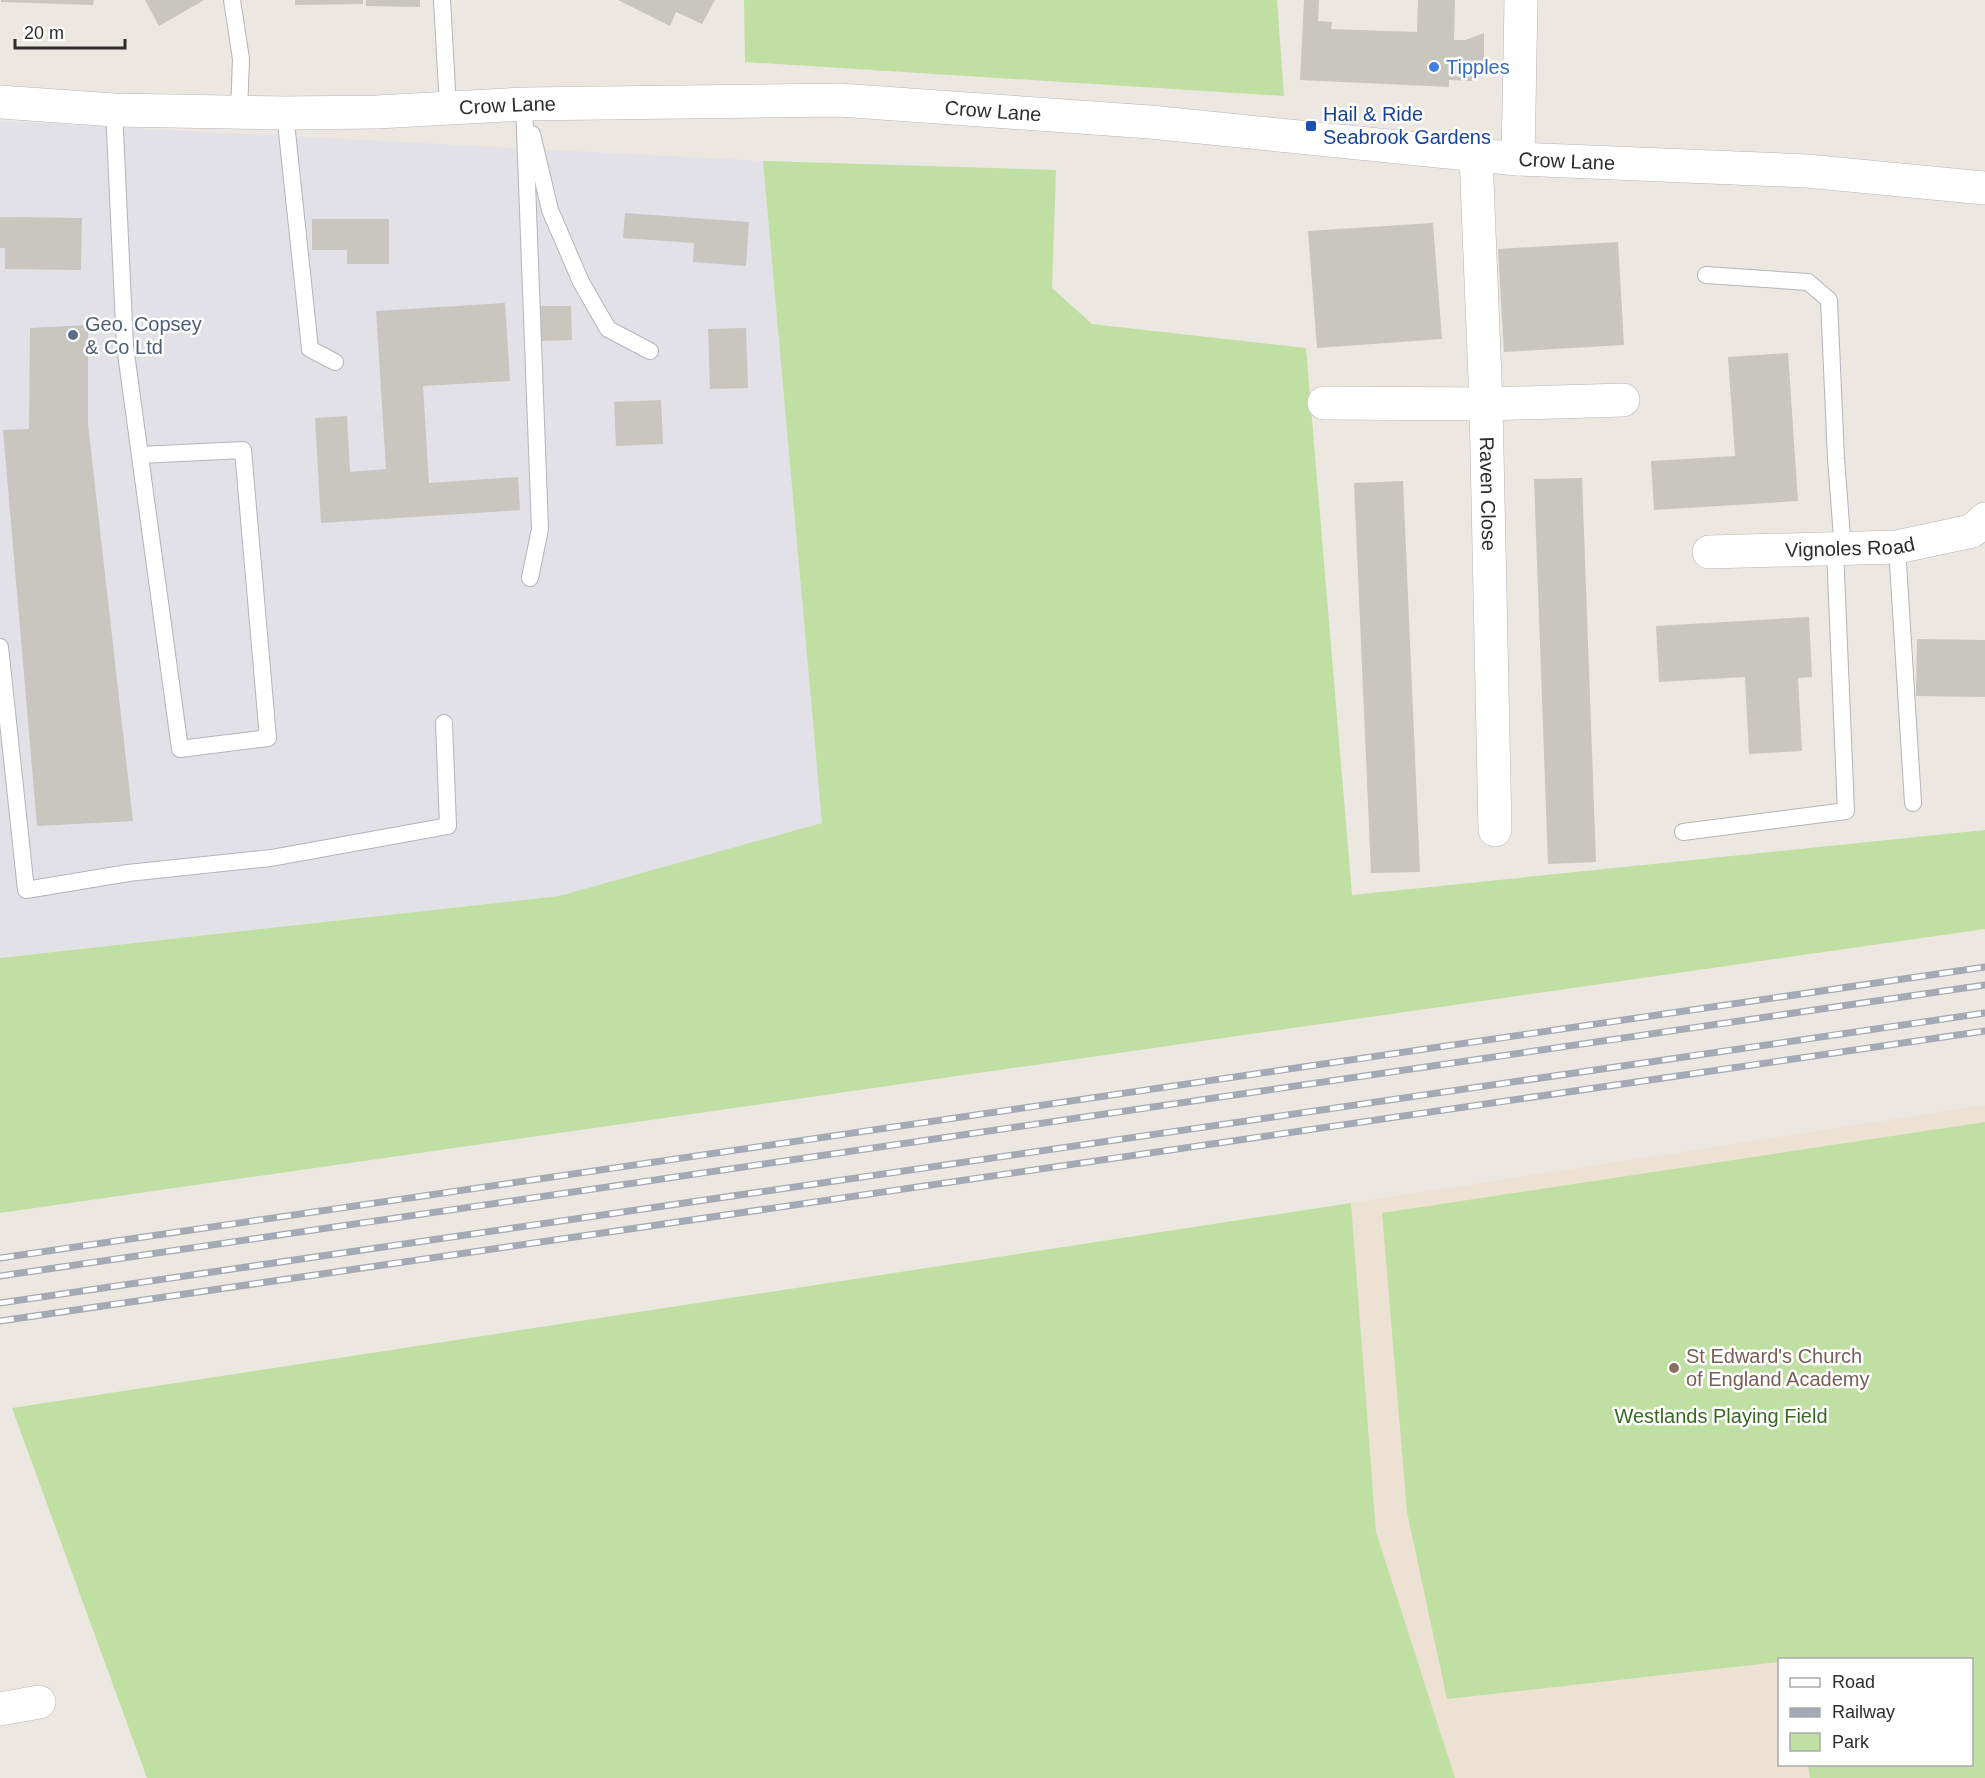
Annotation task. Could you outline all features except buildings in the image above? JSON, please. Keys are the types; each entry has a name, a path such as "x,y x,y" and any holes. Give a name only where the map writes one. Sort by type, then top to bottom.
{"street":[{"path":"1518,159 1521,0"},
{"name":"Crow Lane","path":"0,102 114,110 285,113 377,112 524,104 839,99 1150,123 1476,156 1807,171 1985,188"},
{"name":"Raven Close","path":"1476,156 1485,404 1495,830"},
{"path":"1324,403 1485,404 1623,400"},
{"name":"Vignoles Road","path":"1710,552 1897,547 1972,531 1985,519"},
{"path":"0,1709 39,1702"}],"lane":[{"path":"232,0 241,59 239,112"},
{"path":"442,0 448,108"},
{"path":"524,104 550,210 581,282 608,329 650,351"},
{"path":"524,104 540,528 530,578"},
{"path":"114,110 125,346 180,749 268,738 243,450 140,455"},
{"path":"285,113 310,349 335,362"},
{"path":"1683,832 1846,811 1829,300 1808,282 1706,275"},
{"path":"1897,547 1913,803"},
{"path":"0,647 26,890 128,873 271,858 448,826 444,723"}],"shaded area":[{"path":"0,121 763,161 823,823 559,896 0,958"},
{"name":"Westlands Playing Field","path":"1985,1105 1985,1778 1455,1778 1376,1532 1351,1203"}],"green space":[{"path":"744,0 1277,0 1284,96 745,62"},
{"path":"763,161 1056,170 1052,288 1092,324 1306,348 1352,895 1985,830 1985,929 0,1213 0,958 559,896 822,823"},
{"name":"Westlands Playing Field","path":"1985,1122 1985,1778 1810,1778 1808,1766 1973,1766 1973,1658 1778,1658 1778,1662 1447,1699 1407,1512 1382,1213"},
{"path":"1351,1203 1376,1532 1455,1778 147,1778 12,1408"}],"railway":[{"path":"0,1258 1985,967"},
{"path":"0,1276 1985,985"},
{"path":"0,1303 1985,1013"},
{"path":"0,1321 1985,1031"}],"place":[{"name":"Tipples","path":"1434,67"},
{"name":"Hail & Ride Seabrook Gardens","path":"1311,126"},
{"name":"Geo. Copsey & Co Ltd","path":"73,335"},
{"name":"St Edward's Church of England Academy","path":"1674,1368"}]}
